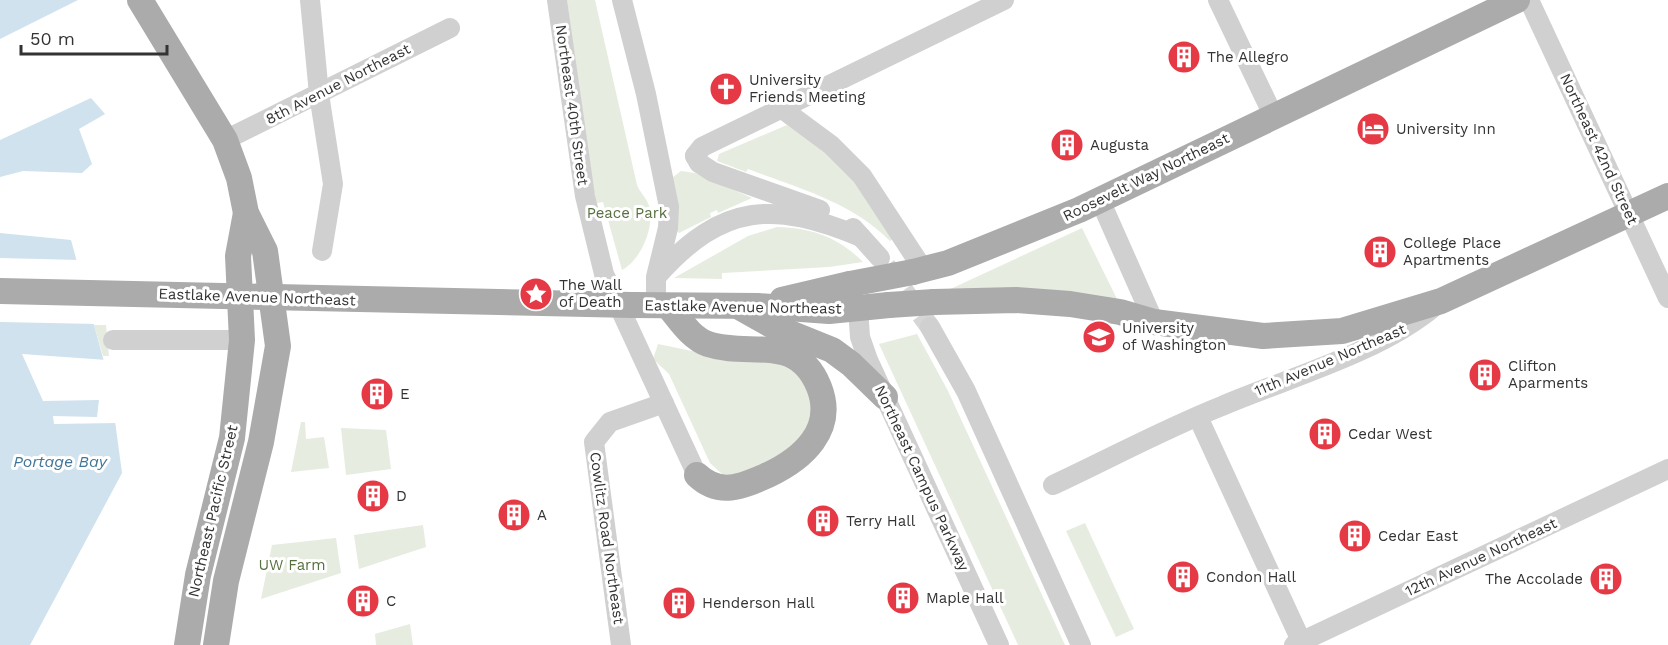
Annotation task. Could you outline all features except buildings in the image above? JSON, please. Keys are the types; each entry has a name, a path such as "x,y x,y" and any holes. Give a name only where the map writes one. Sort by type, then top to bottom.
{"main road":[{"path":"140,0 225,140 239,178 246,213"},
{"name":"Roosevelt Way Northeast","path":"854,296 870,296 896,286 918,271 948,263 1100,200 1273,115 1517,0"},
{"name":"11th Avenue Northeast","path":"1441,301 1668,196"},
{"name":"Northeast Pacific Street","path":"187,645 198,575 232,438 242,340 238,256 246,213"},
{"name":"Northeast Pacific Street","path":"216,645 226,581 261,442 278,346 265,251 246,213"},
{"name":"Eastlake Avenue Northeast","path":"0,291 652,306 748,306"},
{"path":"748,306 854,296"},
{"name":"Eastlake Avenue Northeast","path":"854,296 889,305 989,300 1060,303 1120,312 1154,322 1254,335 1316,334 1367,325 1441,301"},
{"path":"652,306 709,344 770,349 795,358 814,376 823,400 823,413 817,437 801,456 791,463 736,488 712,485 697,475"},
{"path":"748,306 775,327 832,350 852,364 885,397"}],"street":[{"path":"310,0 319,94 333,184 322,252"},
{"name":"Northeast 40th Street","path":"557,0 585,196 596,247 604,274 697,475"},
{"path":"622,0 660,158 670,219 656,277 652,306"},
{"path":"660,158 695,156 702,147 1004,0"},
{"path":"1218,0 1273,115"},
{"name":"Northeast 42nd Street","path":"1529,0 1668,297"},
{"name":"8th Avenue Northeast","path":"225,140 450,28"},
{"path":"781,108 831,146 862,176 918,271"},
{"path":"695,156 699,163 713,172 827,212 851,226 880,258"},
{"path":"1100,200 1154,322"},
{"path":"656,277 692,243 716,228 746,215 780,213 801,216 861,237"},
{"name":"Northeast Campus Parkway","path":"854,296 863,349 999,645"},
{"name":"11th Avenue Northeast","path":"1053,485 1198,417 1318,368 1412,326 1441,301"},
{"path":"930,327 966,391 1081,645"},
{"path":"113,340 242,340"},
{"name":"Cowlitz Road Northeast","path":"621,645 594,442 610,422 664,403"},
{"path":"1198,417 1300,644"},
{"name":"12th Avenue Northeast","path":"1300,644 1668,470"}],"green space":[{"name":"Peace Park","path":"567,0 595,0 637,185 649,206 650,223 645,242 635,259 622,270 603,202 597,203 592,184"},
{"path":"787,125 819,146 857,183 893,239 890,241 859,216 824,198 748,169 746,172 717,161 719,154"},
{"path":"681,171 695,173 752,198 718,213 717,210 710,213 711,217 679,233 676,230 672,178"},
{"path":"777,227 802,229 834,240 863,262 829,267 722,273 722,279 674,278 748,236"},
{"path":"1082,228 1119,303 944,292"},
{"path":"94,325 106,325 109,356 103,356"},
{"path":"917,334 948,391 1065,645 1018,645 879,344"},
{"path":"658,344 706,354 768,359 800,374 813,405 810,425 803,438 779,458 719,479 722,474 710,463 669,374 653,359"},
{"path":"301,422 305,422 306,439 324,437 329,468 291,472"},
{"path":"341,428 386,430 391,469 346,475"},
{"path":"1085,523 1134,629 1116,637 1066,531"},
{"name":"UW Farm","path":"423,525 426,547 359,569 354,535"},
{"name":"UW Farm","path":"336,538 341,573 261,599 272,545"},
{"path":"410,624 413,645 376,645 375,634"}],"water":[{"path":"0,0 78,0 0,39"},
{"path":"91,98 105,114 79,129 92,164 82,173 23,171 0,177 0,140"},
{"name":"Portage Bay","path":"0,233 71,240 110,384 122,473 30,645 0,645"}],"pier":[{"path":"0,258 80,260 97,324 0,322"},
{"path":"22,354 107,360 119,423 54,424 53,416 97,417 99,400 43,401"}],"tunnel":[{"path":"886,266 930,327"}],"place":[{"name":"The Allegro","path":"1184,57"},
{"name":"University Friends Meeting","path":"726,89"},
{"name":"University Inn","path":"1373,129"},
{"name":"Augusta","path":"1067,145"},
{"name":"College Place Apartments","path":"1380,252"},
{"name":"The Wall of Death","path":"536,294"},
{"name":"University of Washington","path":"1099,337"},
{"name":"Clifton Aparments","path":"1485,375"},
{"name":"E","path":"377,394"},
{"name":"Cedar West","path":"1325,434"},
{"name":"D","path":"373,496"},
{"name":"A","path":"514,515"},
{"name":"Terry Hall","path":"823,521"},
{"name":"Cedar East","path":"1355,536"},
{"name":"Condon Hall","path":"1183,577"},
{"name":"The Accolade","path":"1606,579"},
{"name":"Maple Hall","path":"903,598"},
{"name":"C","path":"363,601"},
{"name":"Henderson Hall","path":"679,603"}]}
